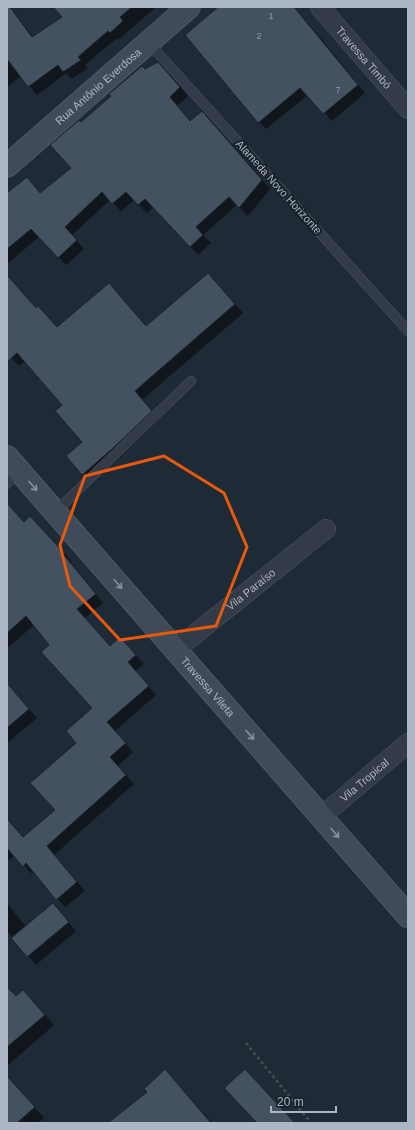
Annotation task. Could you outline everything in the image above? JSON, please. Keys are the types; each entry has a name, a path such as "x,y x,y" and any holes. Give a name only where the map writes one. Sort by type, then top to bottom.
{"street":[{"name":"Rua Antônio Everdosa","path":"7,166 189,7"},
{"name":"Travessa Timbó","path":"320,7 408,109"},
{"name":"Travessa Vileta","path":"11,470 55,512 408,916"},
{"name":"Vila Paraíso","path":"175,650 326,529"},
{"name":"Vila Tropical","path":"321,817 408,743"}],"lane":[{"name":"Alameda Novo Horizonte","path":"149,43 408,331"},
{"path":"55,512 191,381"}],"path":[{"path":"246,1043 311,1123"}],"highlighted area":[{"path":"164,456 224,493 247,547 216,626 120,640 70,586 60,545 85,476"}],"building":[{"path":"7,7 10,7 32,37 62,17 53,7 132,7 120,17 123,21 110,33 108,31 78,57 81,60 63,72 58,65 28,87 7,59"},
{"path":"218,7 294,7 358,85 323,114 300,88 258,123 185,35"},
{"path":"158,62 180,87 170,97 190,121 202,111 262,180 239,208 229,197 196,227 203,235 190,247 145,199 138,205 126,192 112,204 102,192 65,227 77,240 58,258 31,229 7,249 7,193 27,177 40,193 71,168 50,145 79,120 81,122 111,96 109,94 142,66 145,69"},
{"path":"208,273 235,304 135,391 152,411 82,475 66,456 82,442 55,411 62,405 17,353 7,362 7,275 36,308 38,306 57,327 109,283 146,326"},
{"path":"7,503 24,522 30,516 64,553 63,554 96,594 77,609 110,646 120,637 136,655 128,662 149,686 107,722 126,743 110,757 126,775 47,846 77,882 56,900 26,863 23,867 7,848 7,819 23,837 55,810 30,783 76,743 66,731 92,708 41,652 49,645 26,616 7,633"},
{"path":"7,683 29,709 7,728"},
{"path":"53,903 69,922 27,957 11,938"},
{"path":"7,987 16,996 23,990 45,1015 7,1047"},
{"path":"165,1069 211,1123 108,1123 147,1092 144,1089"},
{"path":"245,1069 295,1123 257,1123 224,1088"},
{"path":"7,1076 35,1107 17,1123 7,1123"}]}
